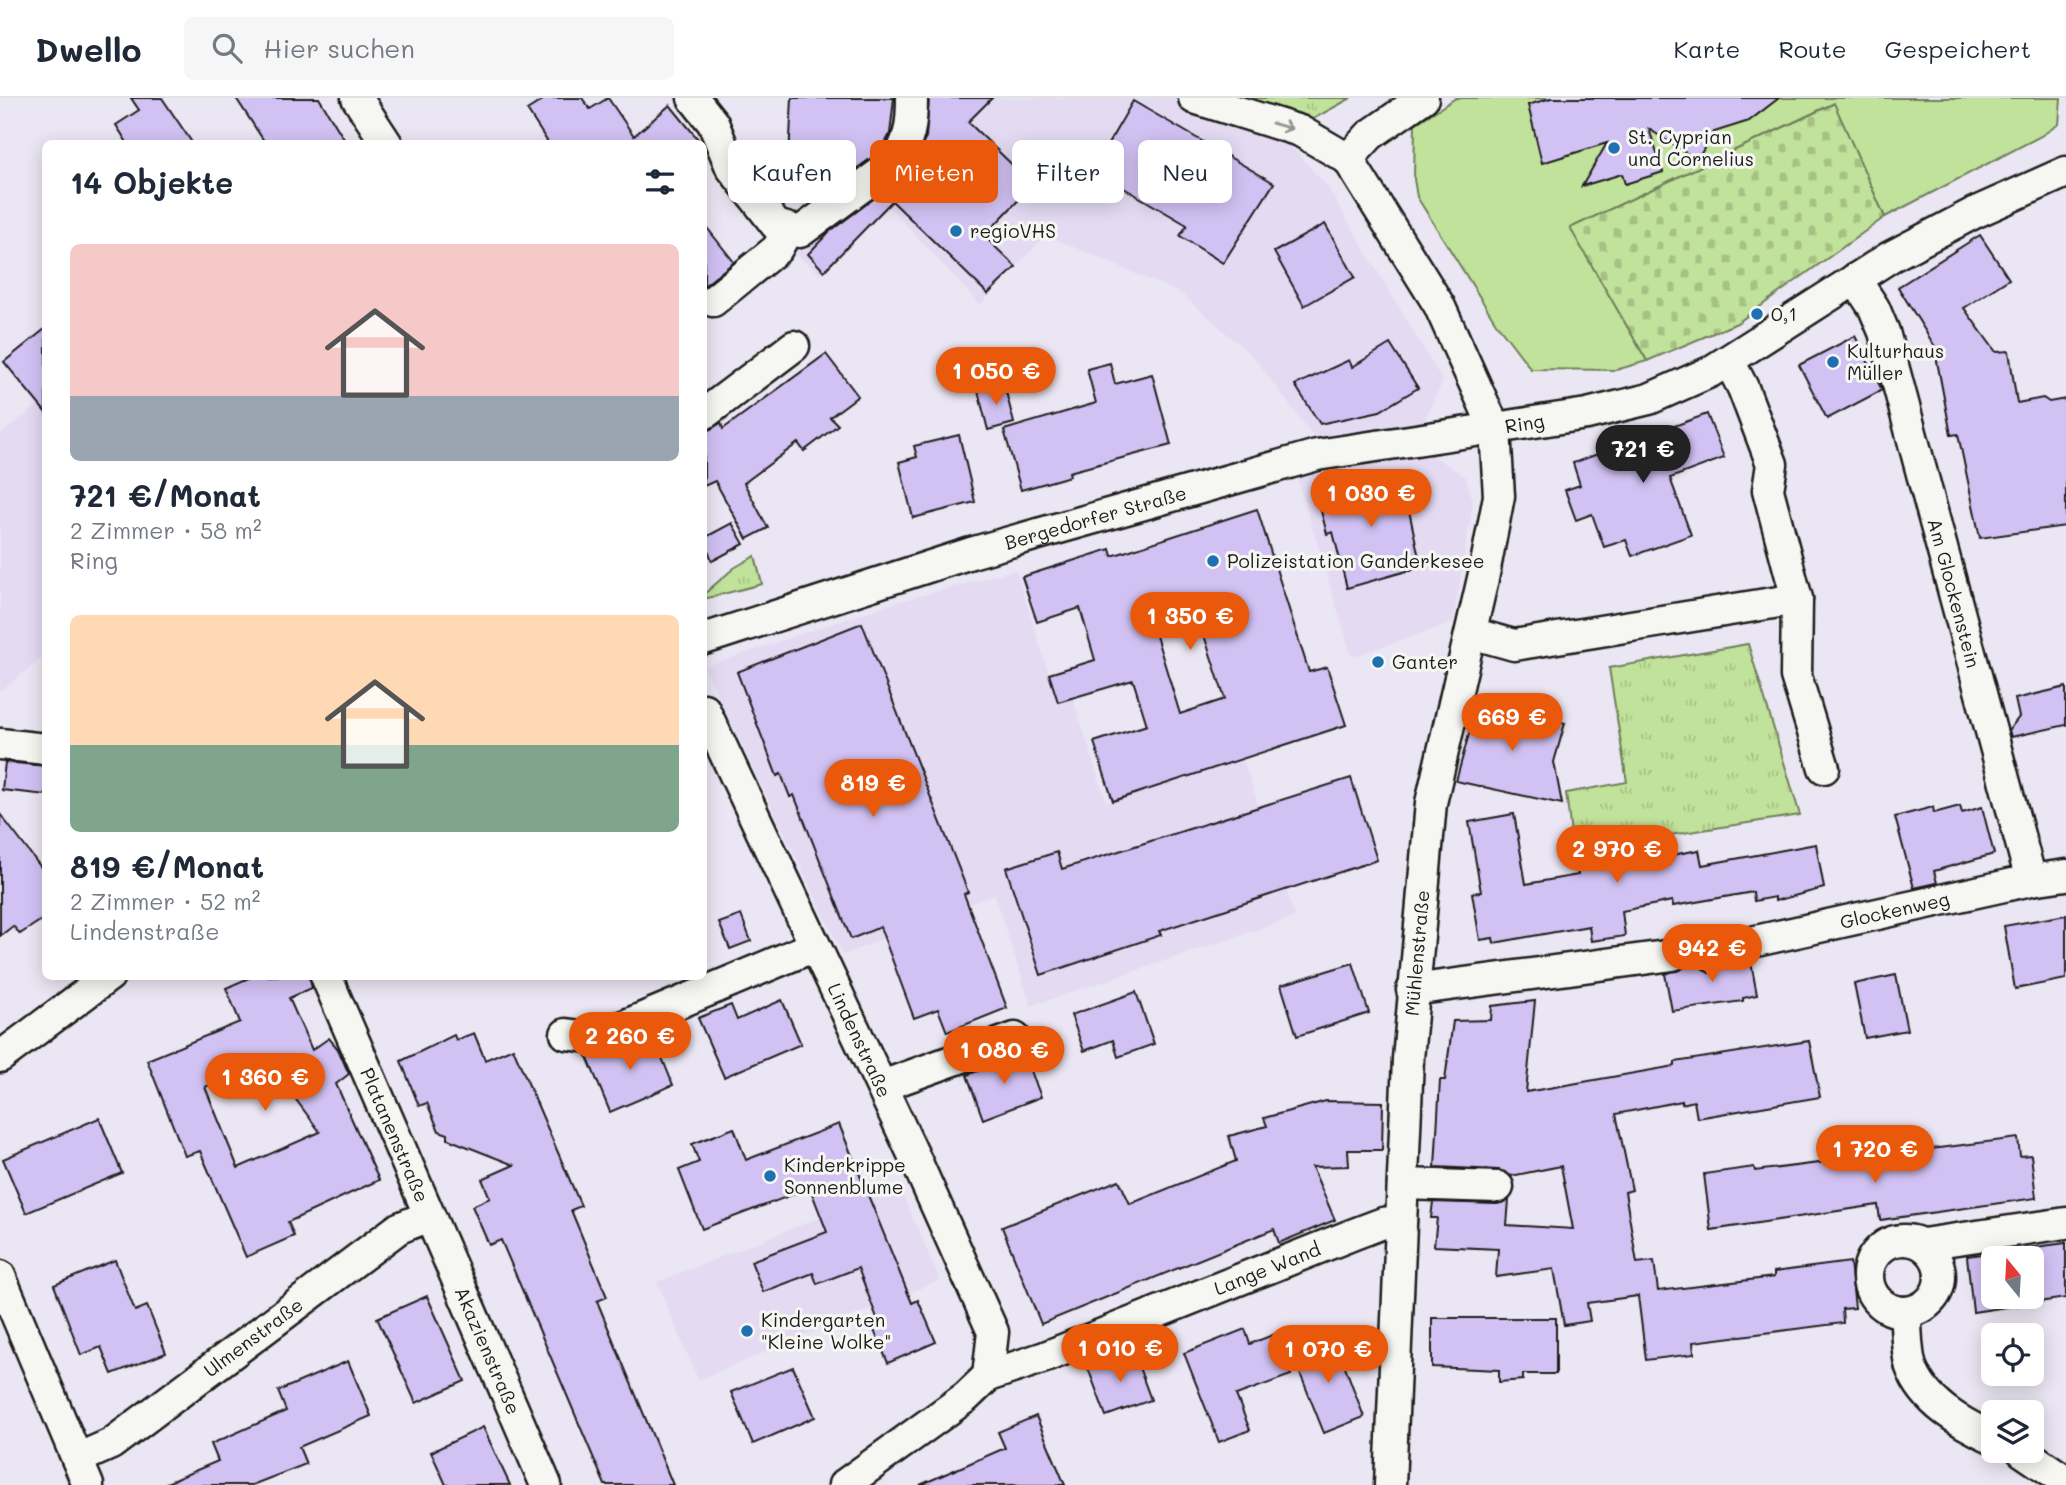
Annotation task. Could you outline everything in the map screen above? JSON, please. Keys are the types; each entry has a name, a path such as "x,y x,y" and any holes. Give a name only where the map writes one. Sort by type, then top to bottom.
{"street":[{"path":"357,98 384,140"},
{"path":"693,98 713,123 731,167 776,225 787,231 800,232 814,225 894,163 906,148 912,123 912,98"},
{"path":"1194,98 1300,131 1348,159 1370,135 1423,98"},
{"name":"Ring","path":"1348,159 1439,305 1495,429 1587,414 1649,399 1728,360 1855,279 1974,213 2066,172"},
{"path":"713,301 777,249 787,231"},
{"name":"Am Glockenstein","path":"1855,279 1874,308 1884,332 2031,880"},
{"path":"707,412 794,346"},
{"path":"1728,360 1743,388 1772,464 1768,490 1797,598 1796,676 1824,768"},
{"name":"Mühlenstraße","path":"1390,1485 1412,990 1431,803 1471,633 1499,496 1495,429"},
{"name":"Bergedorfer Straße","path":"707,638 971,553 1294,461 1495,429"},
{"path":"1471,633 1514,645 1797,598"},
{"name":"Lindenstraße","path":"707,715 882,1086 993,1332 988,1376"},
{"path":"0,744 42,749"},
{"path":"2031,880 2066,875"},
{"name":"Glockenweg","path":"1756,941 2031,880"},
{"path":"566,1034 595,1038 815,946"},
{"path":"1412,990 1673,955"},
{"path":"0,1057 104,980"},
{"name":"Platanenstraße","path":"328,980 429,1216"},
{"path":"882,1086 1015,1038"},
{"path":"1403,1184 1498,1187"},
{"name":"Ulmenstraße","path":"82,1472 111,1444 400,1228 429,1216"},
{"name":"Akazienstraße","path":"429,1216 546,1485"},
{"name":"Lange Wand","path":"856,1481 967,1397 988,1376 1045,1357 1383,1223 1401,1221"},
{"path":"1923,1244 2066,1223"},
{"path":"1912,1239 1923,1244 1938,1261 1940,1285 1927,1304 1905,1312 1882,1305 1869,1285 1871,1261 1887,1243 1912,1239"},
{"path":"0,1276 82,1472"},
{"path":"1905,1312 1910,1365 1918,1382 1941,1409 1981,1431"},
{"path":"2040,1463 2066,1481"}],"shaded area":[{"path":"820,98 1247,98 1327,186 1443,381 1424,420 1432,455 1466,477 1473,503 1453,623 1352,657 1297,478 1320,472 1317,441 1254,358 1182,294 1046,235 980,305 889,207 821,275 793,252 801,203 856,203 856,140 814,140"},
{"path":"42,402 42,658 0,691 0,434"},
{"path":"1016,570 1058,702 1073,698 1106,802 1231,763 1244,762 1295,917 1031,1006 994,894 843,955 707,673 707,666 893,603"},
{"name":"Kindergarten \"Kleine Wolke\"","path":"899,1186 940,1280 698,1380 657,1282"}],"green space":[{"path":"1255,98 1351,98 1304,124 1268,112"},
{"path":"1456,98 2061,98 2059,124 1885,217 1834,103 1570,228 1647,361 1616,370 1531,369 1496,323 1417,197 1414,179 1415,124"},
{"path":"1835,103 1885,217 1737,323 1647,361 1569,228"},
{"path":"755,556 762,584 707,598 707,591 734,568"},
{"path":"1748,644 1800,815 1573,850 1566,793 1627,782 1609,668"}],"building":[{"path":"131,98 162,98 190,140 125,140 116,125 139,110"},
{"path":"236,98 319,98 345,140 263,140"},
{"path":"546,98 582,98 590,109 608,98 634,136 670,105 699,140 546,140 527,110"},
{"path":"792,98 894,98 890,134 887,140 870,140 870,159 856,169 856,140 790,140"},
{"path":"929,98 992,98 968,122 987,140 924,140"},
{"name":"St. Cyprian und Cornelius","path":"1551,98 1779,98 1749,121 1714,132 1697,160 1649,129 1663,172 1625,184 1622,174 1582,186 1607,143 1542,163 1528,105"},
{"path":"1133,101 1200,140 1138,140 1138,196 1124,188 1124,140 1110,140"},
{"path":"998,151 1012,165 1012,203 1016,203 984,236 1016,267 988,294 894,203 998,203"},
{"path":"1232,159 1274,183 1223,263 1180,236 1187,225 1149,203 1232,203"},
{"path":"870,201 890,203 824,271 808,254 829,232"},
{"path":"1325,224 1355,277 1304,306 1274,252"},
{"path":"707,228 734,262 707,284"},
{"path":"1980,235 2009,279 1964,308 1996,352 2009,351 2017,403 2043,398 2049,402 2066,399 2066,526 1980,538 1958,434 1951,435 1934,345 1898,287"},
{"path":"42,331 42,408 4,362"},
{"path":"1855,336 1882,390 1827,419 1799,365"},
{"path":"1390,344 1418,388 1380,411 1320,424 1295,385 1349,360 1352,367"},
{"path":"826,354 858,396 830,417 838,425 804,451 798,443 744,483 768,528 747,539 715,481 707,485 707,430 721,423 723,429"},
{"path":"1110,363 1115,384 1152,374 1171,445 1069,472 1070,476 1021,490 1004,430 1096,403 1087,369"},
{"path":"1004,384 1014,423 988,430 978,391"},
{"path":"1707,414 1724,458 1670,478 1691,535 1632,556 1626,540 1604,547 1592,514 1576,520 1565,490 1580,485 1573,463"},
{"path":"959,435 975,502 913,518 899,462 917,457 914,446"},
{"path":"1401,473 1421,567 1347,588 1333,532 1327,534 1317,495"},
{"path":"1257,509 1309,672 1327,667 1346,725 1113,801 1094,742 1147,725 1133,680 1058,702 1049,674 1095,660 1080,608 1037,622 1022,577 1110,549 1112,556","holes":["1192,599 1225,699 1180,714 1149,613"]},
{"path":"732,523 744,544 712,561 707,536"},
{"path":"862,623 968,892 964,894 1007,1008 947,1032 938,1009 914,1018 880,927 851,939 794,795 790,797 781,774 777,776 737,672"},
{"path":"2066,687 2066,725 2011,737 2009,730 2019,717 2015,699"},
{"path":"1478,701 1565,723 1554,762 1562,804 1456,781"},
{"path":"5,762 42,766 42,795 2,790"},
{"path":"1351,778 1377,860 1159,931 1161,935 1041,975 1006,868 1057,852 1062,869"},
{"path":"1960,806 1962,813 1982,807 1994,854 1934,871 1937,883 1914,888 1895,817 1933,807 1934,813"},
{"path":"0,814 42,869 42,920 20,934 13,926 0,936"},
{"path":"1514,814 1526,884 1578,875 1575,858 1643,848 1645,860 1699,850 1702,865 1816,844 1824,888 1775,901 1775,897 1754,901 1753,892 1673,906 1672,901 1622,911 1625,936 1591,941 1589,926 1494,943 1493,938 1480,940 1472,893 1481,892 1469,822"},
{"path":"741,915 751,941 730,949 719,923"},
{"path":"2066,915 2066,979 2015,989 2004,926"},
{"path":"1745,954 1750,957 1757,995 1743,998 1743,1001 1672,1011 1665,974 1695,963 1709,973 1718,959"},
{"path":"1353,963 1369,1013 1297,1036 1281,985"},
{"path":"1896,975 1907,1030 1865,1038 1854,984"},
{"path":"244,980 310,980 312,988 289,998 312,1050 329,1038 338,1049 349,1074 336,1084 379,1180 288,1222 294,1236 246,1257 200,1151 185,1156 147,1060 240,1022 226,988","holes":["268,1062 320,1132 238,1168 205,1087"]},
{"path":"1136,992 1154,1044 1118,1057 1113,1040 1084,1051 1071,1015"},
{"path":"782,1000 801,1044 724,1077 698,1018 731,1005 737,1020"},
{"path":"1535,1001 1526,1092 1675,1066 1675,1062 1809,1041 1820,1097 1697,1118 1694,1101 1616,1114 1632,1190 1625,1192 1637,1263 1654,1261 1658,1291 1774,1277 1774,1272 1850,1262 1855,1308 1842,1309 1843,1323 1693,1342 1694,1354 1646,1360 1638,1296 1587,1303 1590,1321 1564,1325 1554,1269 1496,1277 1498,1249 1434,1246 1437,1218 1431,1218 1433,1202 1497,1204 1509,1200 1507,1225 1573,1229 1561,1166 1511,1176 1499,1170 1435,1167 1440,1080 1445,1080 1453,1021 1491,1020 1492,1006"},
{"path":"474,1033 485,1060 513,1048 581,1206 571,1210 607,1297 597,1301 673,1485 605,1485 501,1240 489,1245 472,1206 490,1198 482,1179 514,1165 448,1139 448,1134 439,1131 427,1103 419,1106 401,1061 454,1035 456,1040"},
{"path":"652,1033 673,1085 610,1112 586,1054 602,1054"},
{"path":"1024,1053 1041,1097 983,1119 967,1075"},
{"path":"1326,1101 1383,1102 1382,1150 1348,1150 1349,1166 1312,1167 1335,1220 1279,1243 1274,1229 1041,1324 1002,1227 1119,1180 1130,1204 1236,1161 1229,1136 1267,1126 1264,1118"},
{"path":"99,1118 122,1173 26,1213 3,1159"},
{"path":"839,1124 912,1303 918,1300 936,1342 888,1363 870,1321 877,1318 858,1268 817,1284 813,1273 763,1292 751,1261 827,1232 810,1188 702,1229 679,1170 699,1162 692,1144 734,1128 746,1160"},
{"path":"2018,1138 2020,1156 2031,1155 2036,1198 1880,1220 1878,1205 1711,1230 1704,1174 1754,1167 1755,1171"},
{"path":"2066,1243 2066,1298 2044,1301 2043,1246"},
{"path":"1981,1254 1981,1309 1993,1309 1973,1312 1967,1256"},
{"path":"115,1260 135,1311 147,1306 166,1353 112,1374 101,1347 81,1355 54,1285"},
{"path":"427,1296 465,1381 416,1403 377,1318"},
{"path":"1432,1318 1556,1318 1556,1374 1523,1374 1523,1380 1499,1382 1499,1370 1432,1367"},
{"path":"1245,1329 1250,1344 1275,1334 1291,1375 1236,1395 1250,1430 1219,1442 1184,1353"},
{"path":"1334,1337 1364,1417 1324,1433 1292,1353"},
{"path":"1133,1351 1151,1400 1106,1416 1088,1368"},
{"path":"348,1361 371,1416 299,1447 306,1464 252,1485 162,1485 218,1461 211,1444 286,1411 278,1391"},
{"path":"793,1367 815,1417 753,1444 731,1392"},
{"path":"1036,1416 1065,1485 920,1485 1005,1448 998,1432"},
{"path":"483,1427 510,1485 446,1485 431,1452"}],"place":[{"name":"St. Cyprian und Cornelius","path":"1614,148"},
{"name":"regioVHS","path":"956,231"},
{"name":"0,1","path":"1757,314"},
{"name":"Kulturhaus Müller","path":"1833,362"},
{"name":"Polizeistation Ganderkesee","path":"1213,561"},
{"name":"Ganter","path":"1378,662"},
{"name":"Kinderkrippe Sonnenblume","path":"770,1176"},
{"name":"Kindergarten \"Kleine Wolke\"","path":"747,1331"}]}
